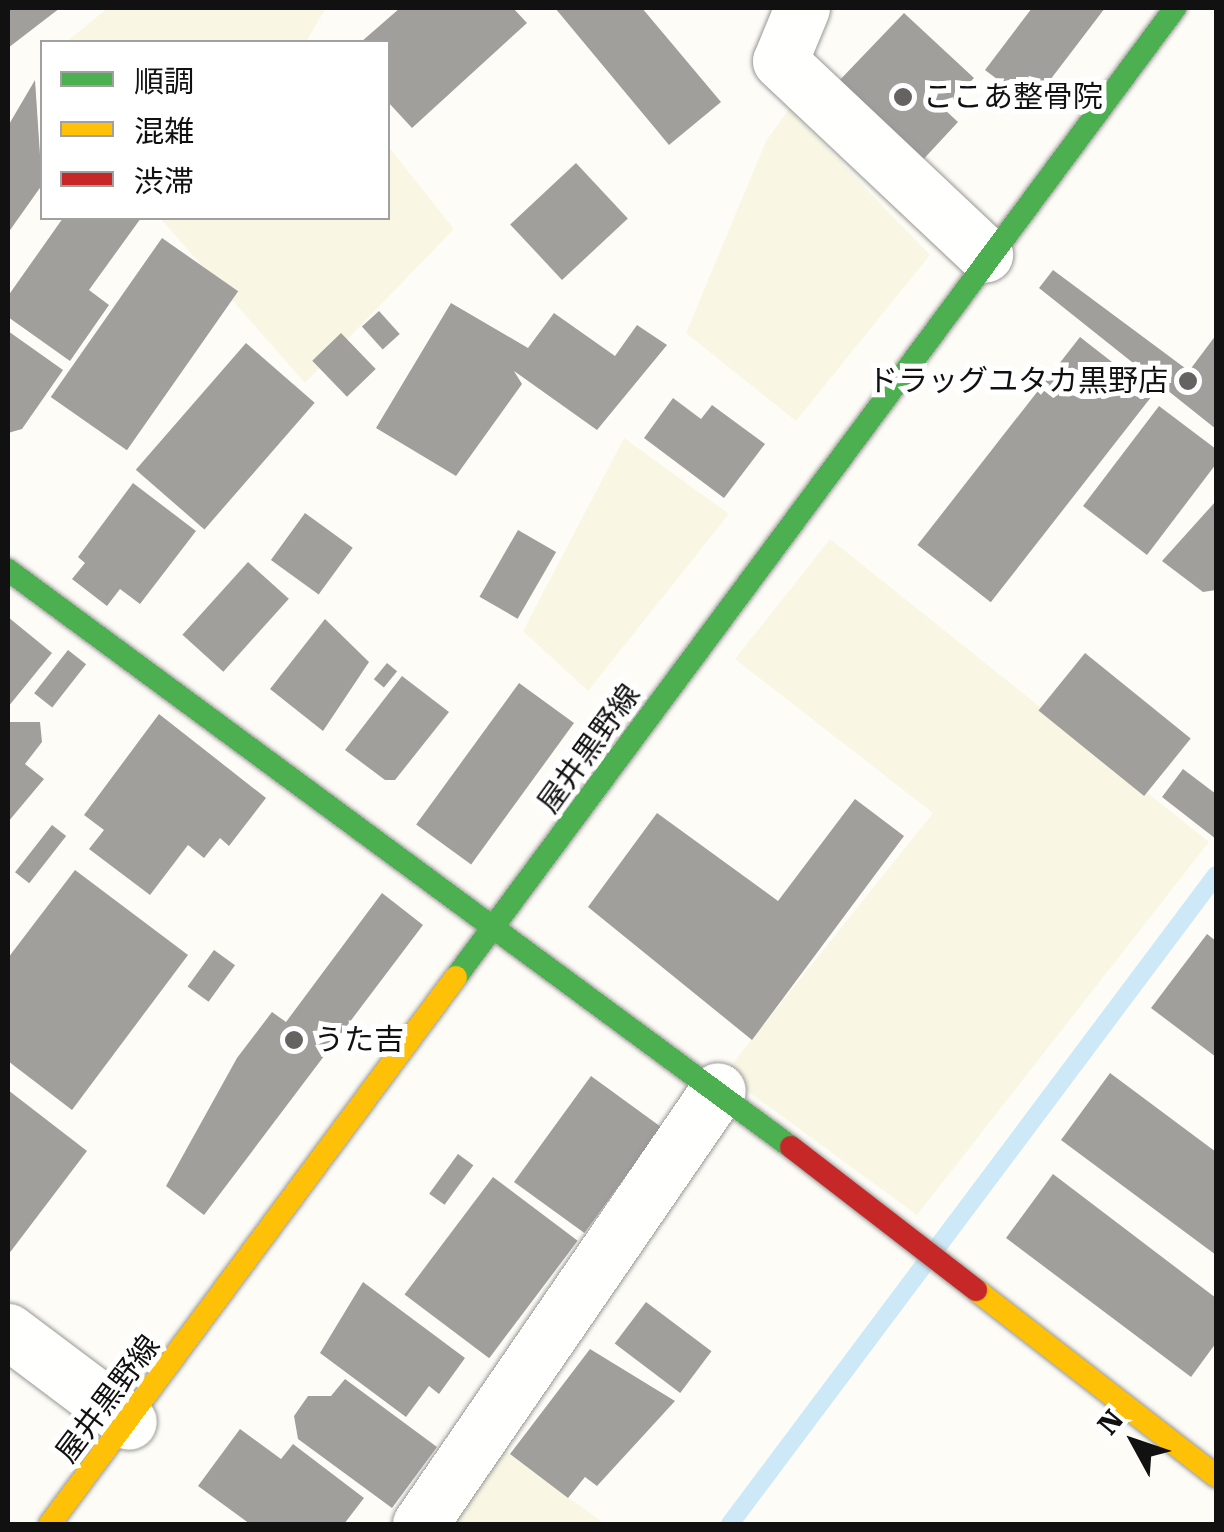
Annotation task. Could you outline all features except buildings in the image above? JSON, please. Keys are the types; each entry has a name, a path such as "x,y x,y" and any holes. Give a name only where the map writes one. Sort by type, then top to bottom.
{"main road":[{"name":"屋井黒野線","path":"50,1524 495,929 985,254 1175,8"},
{"path":"8,570 718,1090 1216,1476"}],"street":[{"path":"802,8 780,61 985,254"},
{"path":"420,1524 718,1090"},
{"path":"8,1330 129,1422"}],"shaded area":[{"path":"108,8 326,8 307,40 68,40"},
{"path":"789,109 930,255 796,421 686,333 766,141"},
{"path":"390,149 454,229 305,383 162,220 390,220"},
{"path":"624,438 729,514 588,691 523,631"},
{"path":"830,539 1209,842 917,1215 724,1074 933,813 735,659"},
{"path":"489,1439 605,1524 431,1524"}],"waterway":[{"path":"730,1524 1216,875"}],"traffic: fast":[{"path":"456,977 1175,8"},
{"path":"8,570 791,1147"}],"traffic: slow":[{"path":"50,1524 456,977"},
{"path":"976,1290 1216,1476"}],"traffic: jam":[{"path":"791,1147 976,1290"}],"place":[{"name":"ここあ整骨院","path":"903,97"},
{"name":"ドラッグユタカ黒野店","path":"1188,381"},
{"name":"うた吉","path":"294,1040"}]}
